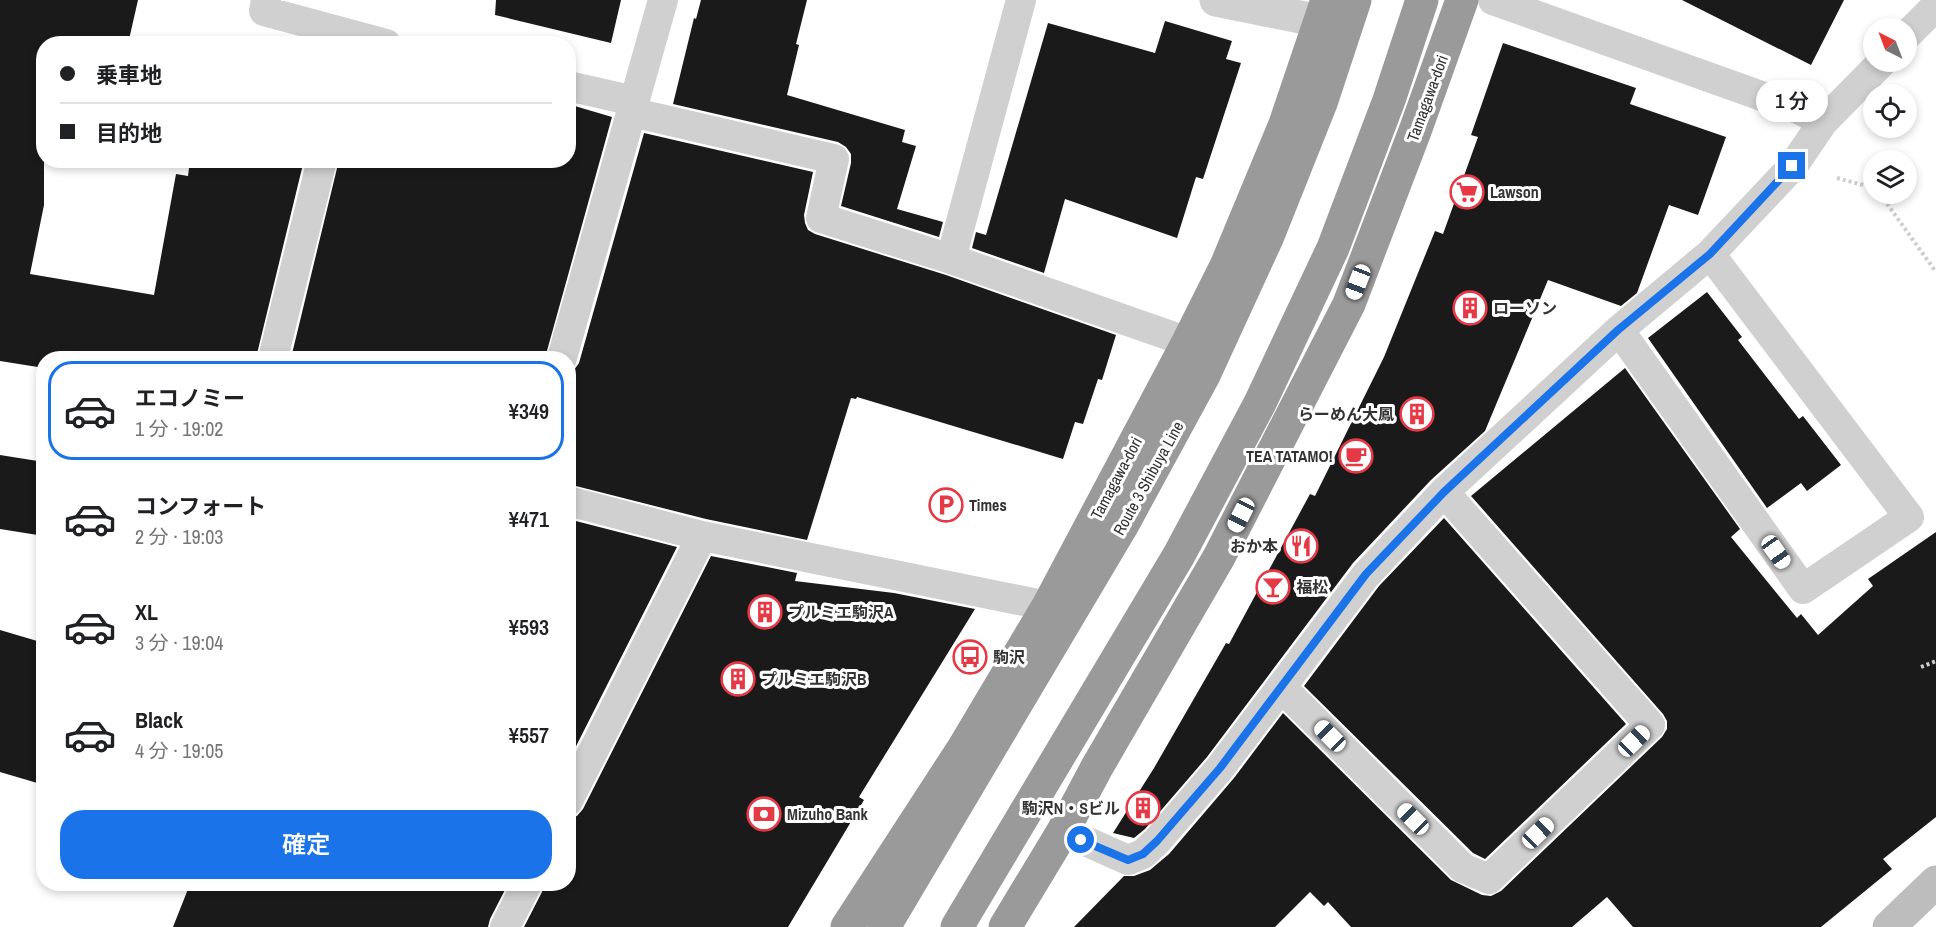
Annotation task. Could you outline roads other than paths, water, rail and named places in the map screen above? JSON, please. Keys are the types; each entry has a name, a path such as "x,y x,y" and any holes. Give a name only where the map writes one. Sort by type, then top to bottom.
{"highway":[{"name":"Route 3 Shibuya Line","path":"884,927 1101,563 1204,375 1268,236 1321,104 1355,0"},
{"path":"957,927 1179,555 1260,403 1333,248 1389,100 1422,0"},
{"name":"Tamagawa-dori","path":"1005,927 1063,831 1103,757 1219,557 1349,304 1462,0"},
{"name":"Tamagawa-dori","path":"847,927 964,747 1048,606 1188,342 1226,266 1285,124 1323,10"}],"street":[{"path":"1216,0 1323,10"},
{"path":"1906,921 1936,882"}],"lane":[{"path":"266,0 264,11 340,36"},
{"path":"564,351 663,0"},
{"path":"951,259 1021,0"},
{"path":"1493,0 1798,109 1823,122"},
{"path":"1917,25 1936,6"},
{"path":"1063,831 1128,860 1143,854 1157,841 1220,768 1366,574 1444,492 1618,330 1710,254 1792,166 1823,122 1872,72"},
{"path":"576,88 633,106 834,159 821,218 951,259 1188,342"},
{"path":"275,351 320,168"},
{"path":"1618,330 1803,589 1909,517 1710,254"},
{"path":"1281,687 1463,868 1489,879 1650,725 1444,492"},
{"path":"576,503 702,536 1048,606"},
{"path":"576,785 702,536"},
{"path":"505,927 523,891"}],"place":[{"name":"Lawson","path":"1467,192"},
{"name":"ローソン","path":"1470,308"},
{"name":"らーめん大鳳","path":"1417,414"},
{"name":"TEA TATAMO!","path":"1356,456"},
{"name":"Times","path":"946,505"},
{"name":"おか本","path":"1301,546"},
{"name":"福松","path":"1273,587"},
{"name":"プルミエ駒沢A","path":"765,612"},
{"name":"駒沢","path":"970,657"},
{"name":"プルミエ駒沢B","path":"738,679"},
{"name":"駒沢N・Sビル","path":"1143,808"},
{"name":"Mizuho Bank","path":"764,814"}]}
